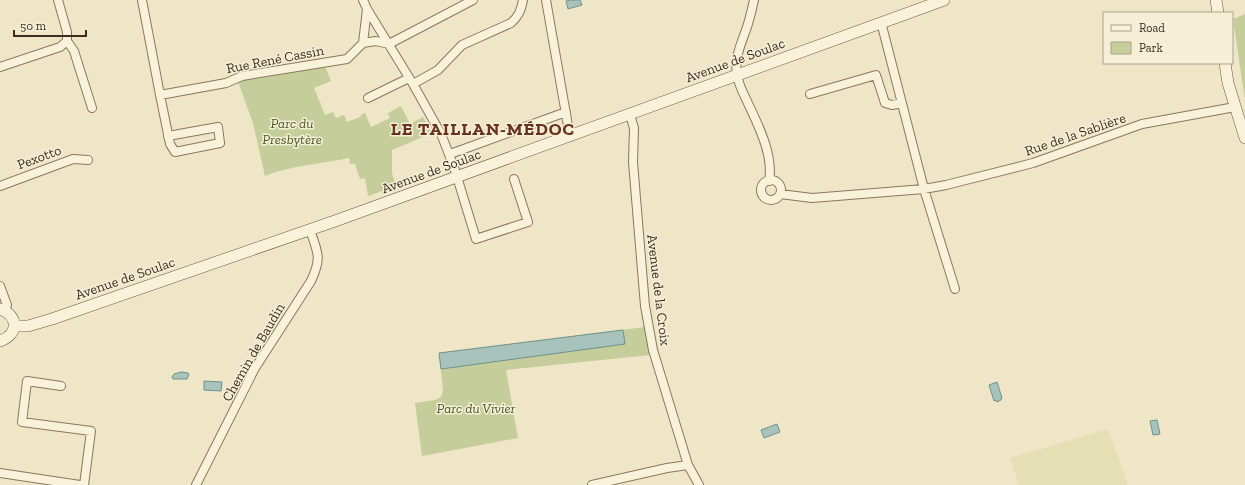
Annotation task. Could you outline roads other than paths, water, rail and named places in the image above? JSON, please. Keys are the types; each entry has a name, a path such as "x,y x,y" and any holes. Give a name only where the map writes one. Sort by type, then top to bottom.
{"main road":[{"name":"Avenue de Soulac","path":"14,326 28,326 52,319 310,230 570,137 944,0"},
{"path":"1216,0 1218,12"},
{"path":"1225,64 1228,83 1245,138"},
{"path":"0,341 8,339 14,332 12,318 9,314 2,310"}],"street":[{"path":"58,0 67,32 67,41 74,51 92,108"},
{"path":"142,0 160,95 168,136 170,144 175,152 220,143 218,127 168,136"},
{"path":"363,0 441,134 458,177 476,239 528,222 514,179"},
{"path":"368,9 363,43 376,41 389,44 473,0"},
{"path":"368,98 438,70 462,45 511,23 517,18 523,0"},
{"path":"546,0 570,137"},
{"path":"752,1 748,26 739,49 736,66 738,82 762,135 768,156 770,175 769,181"},
{"path":"881,22 924,189 955,289"},
{"path":"0,67 60,47 67,41"},
{"name":"Rue René Cassin","path":"160,95 226,83 242,76 347,59 363,43"},
{"path":"810,94 876,75 885,104 892,105 902,102"},
{"name":"Rue de la Sablière","path":"780,194 812,198 924,189 946,185 1034,163 1142,124 1235,107"},
{"path":"450,154 566,112"},
{"name":"Avenue de la Croix","path":"630,115 634,128 633,162 645,306 656,362 688,465 699,485"},
{"name":"Pexotto","path":"0,186 73,158 88,160"},
{"path":"773,181 778,184 780,194 773,200 768,200 764,198 762,194 762,186 765,182 773,181"},
{"name":"Chemin de Baudin","path":"196,485 255,368 311,281 317,268 317,250 310,230"},
{"path":"0,286 6,305 2,310"},
{"path":"61,386 27,381 22,422 91,431 84,485"},
{"path":"592,485 667,468 688,465"},
{"path":"0,473 80,485"}],"water":[{"path":"580,0 582,5 568,9 566,1"},
{"path":"623,330 625,344 441,369 439,353"},
{"path":"181,372 189,374 187,379 173,379 172,377 174,374"},
{"path":"204,381 222,382 221,391 204,390"},
{"path":"997,382 1002,398 997,402 996,400 994,401 989,385"},
{"path":"1157,420 1160,434 1153,435 1150,421"},
{"path":"777,424 780,432 764,438 761,430"}],"district":[{"name":"LE TAILLAN-MÉDOC","path":"483,129"}],"park label":[{"name":"Parc du Presbytère","path":"292,132"},
{"name":"Parc du Vivier","path":"476,408"}]}
